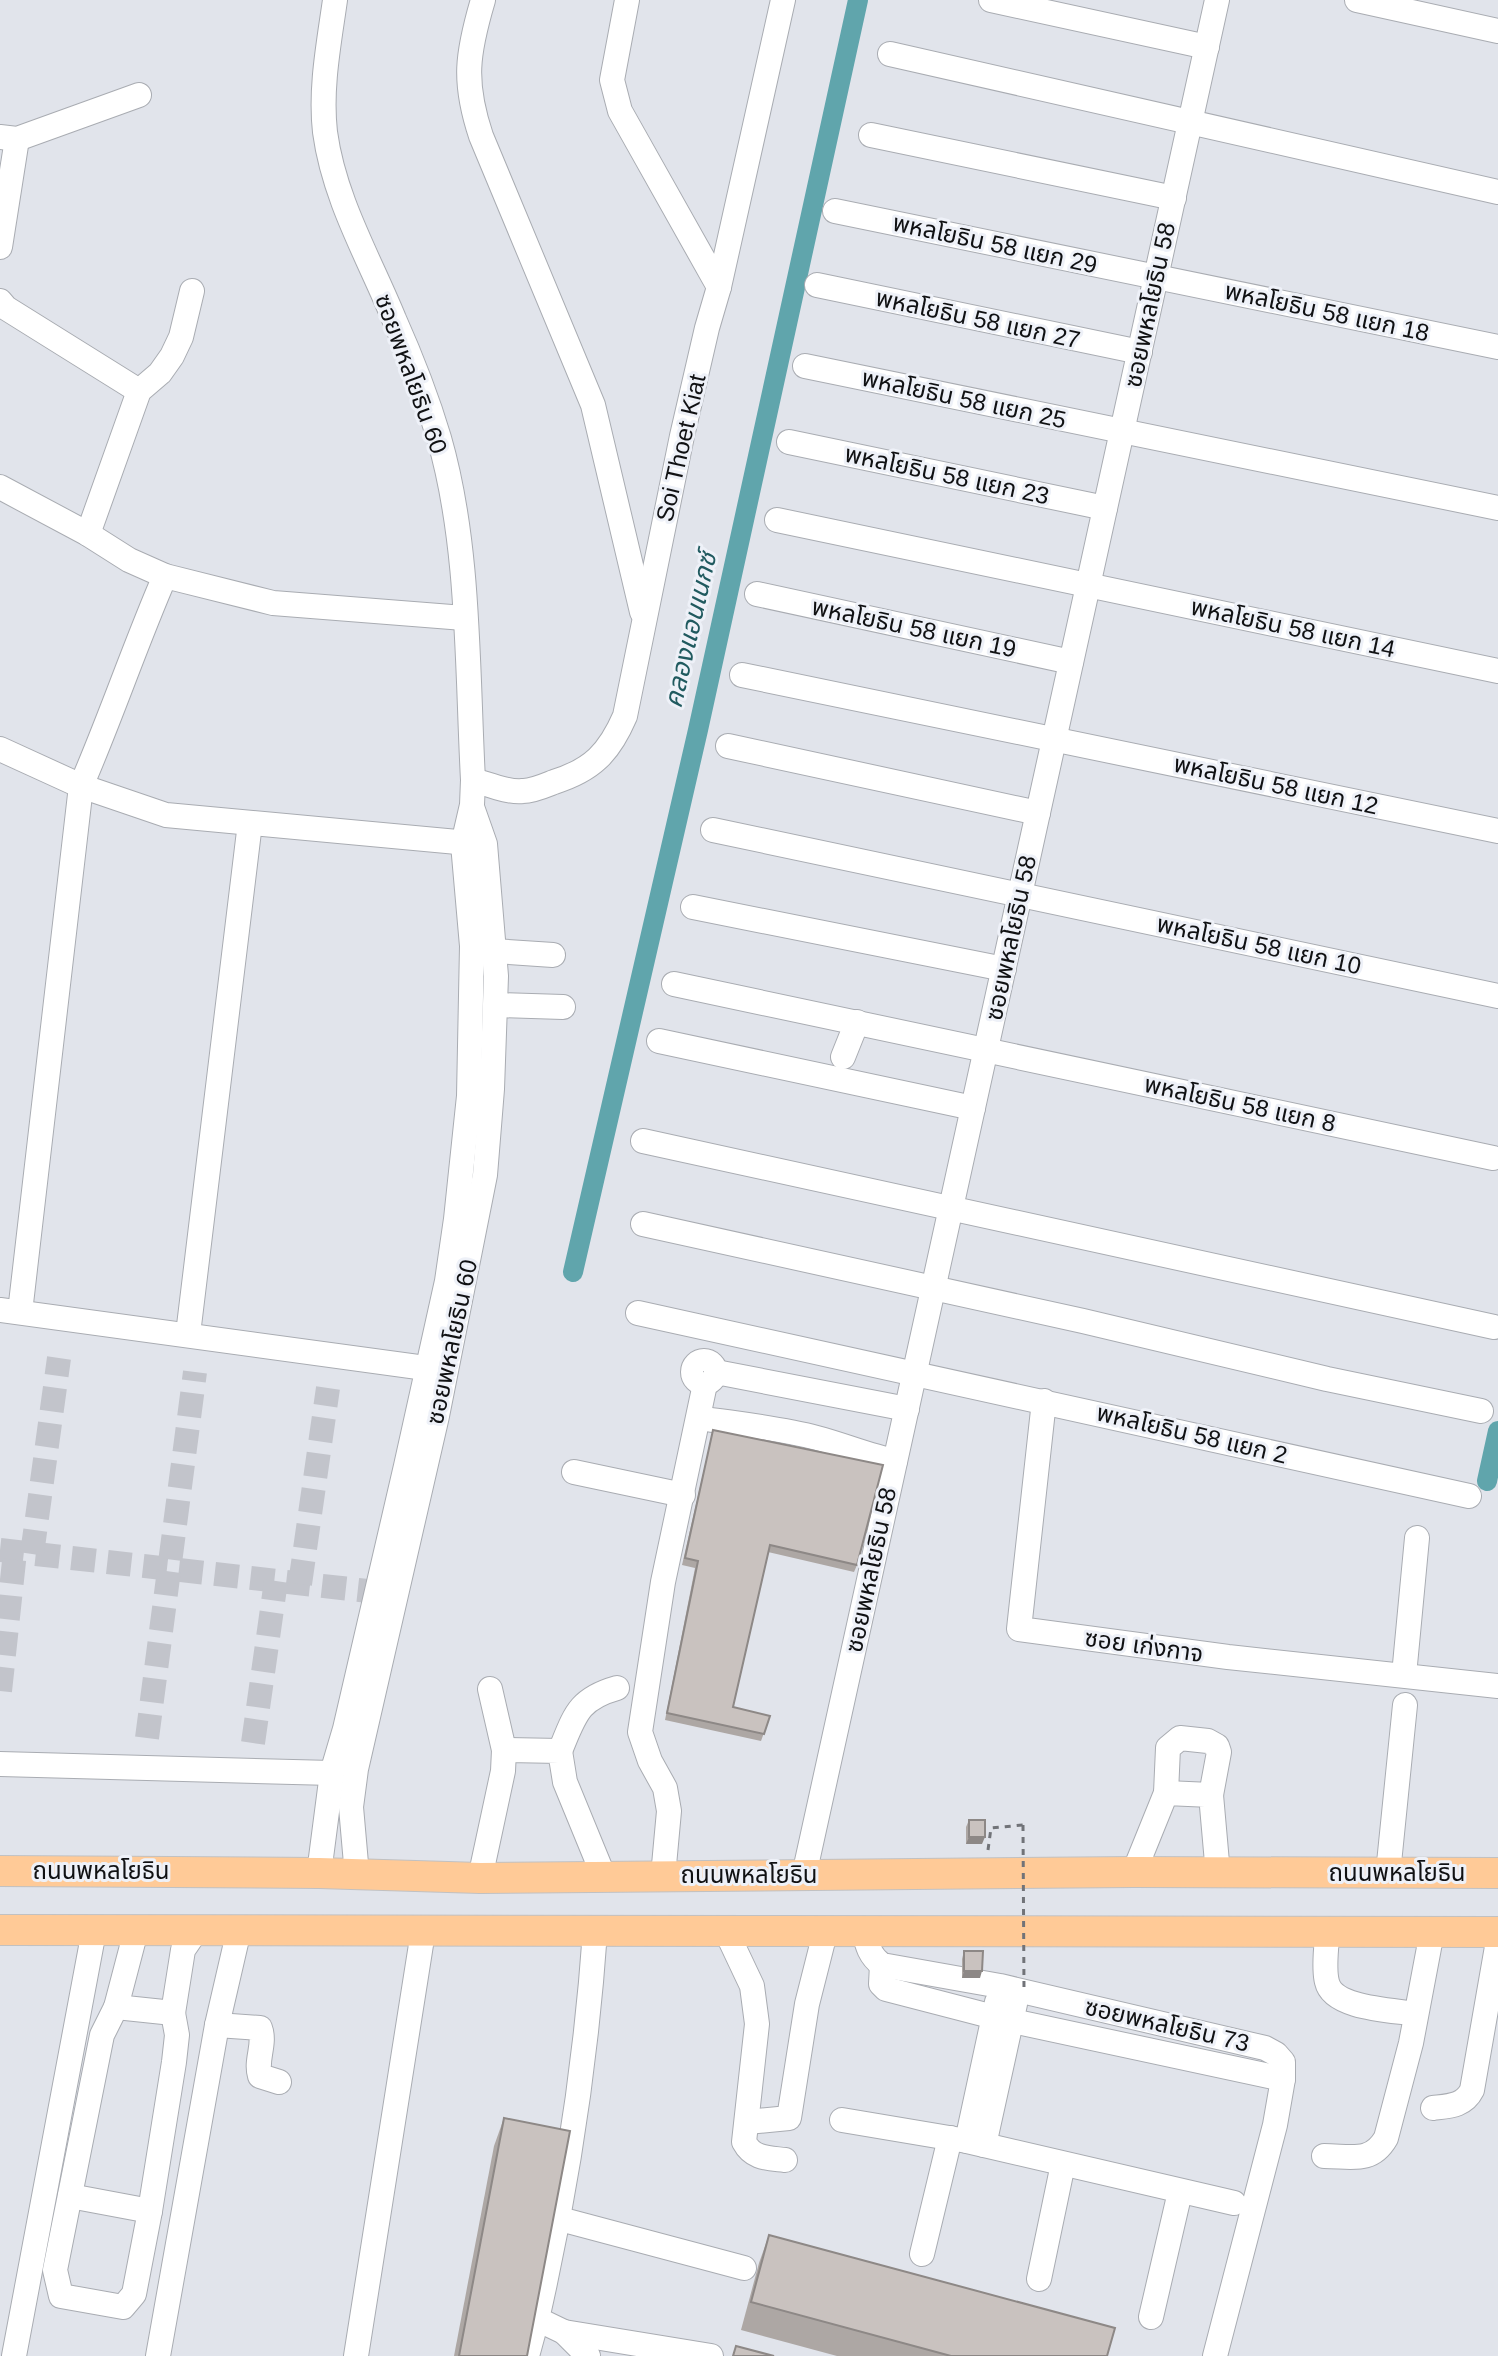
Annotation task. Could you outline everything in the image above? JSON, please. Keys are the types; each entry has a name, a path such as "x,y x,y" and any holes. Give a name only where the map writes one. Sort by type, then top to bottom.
{"main road":[{"name":"ถนนพหลโยธิน","path":"0,1871 319,1873 480,1878 1134,1872 1495,1874"},
{"path":"0,1930 1498,1932"}],"street":[{"name":"ซอยพหลโยธิน 60","path":"335,0 325,69 325,132 342,198 395,320 439,438 456,518 464,618 474,844 469,1096 437,1369"},
{"path":"483,0 470,49 468,81 471,104 481,136 593,405 644,618"},
{"path":"627,0 612,80 620,111 719,287"},
{"name":"Soi Thoet Kiat","path":"472,792 521,792 570,777 605,752 615,739 625,716 682,436 719,287 783,0"},
{"path":"991,0 1207,47"},
{"name":"ซอยพหลโยธิน 58","path":"804,1875 1217,0"},
{"path":"1357,0 1498,31"},
{"path":"890,54 1498,192"},
{"path":"0,247 8,138 139,95"},
{"path":"871,135 1174,198"},
{"name":"พหลโยธิน 58 แยก 29","path":"835,211 1156,277"},
{"name":"พหลโยธิน 58 แยก 18","path":"1156,277 1498,347"},
{"name":"พหลโยธิน 58 แยก 27","path":"817,285 1140,352"},
{"path":"88,534 139,391 160,373 172,356 181,337 192,291"},
{"path":"0,301 6,308 139,391"},
{"name":"พหลโยธิน 58 แยก 25","path":"805,366 1498,508"},
{"name":"พหลโยธิน 58 แยก 23","path":"789,442 1105,508"},
{"path":"0,487 88,534 129,560 165,576 273,603 464,618"},
{"name":"พหลโยธิน 58 แยก 14","path":"777,520 1498,671"},
{"path":"165,576 81,786 10,1311 437,1369"},
{"name":"พหลโยธิน 58 แยก 19","path":"757,594 1071,662"},
{"name":"พหลโยธิน 58 แยก 12","path":"742,675 1498,831"},
{"path":"728,746 1038,813"},
{"path":"0,749 81,786 166,815 474,844"},
{"path":"188,1334 250,823"},
{"name":"พหลโยธิน 58 แยก 10","path":"713,830 1498,996"},
{"name":"ซอยพหลโยธิน 60","path":"357,1875 351,1807 356,1769 437,1369 485,1175 497,1005 494,951 474,844"},
{"path":"693,907 1004,969"},
{"path":"494,951 553,955"},
{"name":"พหลโยธิน 58 แยก 8","path":"674,984 1493,1158"},
{"path":"497,1005 563,1007"},
{"path":"843,1057 857,1022"},
{"path":"659,1041 973,1108"},
{"path":"643,1141 1494,1327"},
{"path":"643,1224 1481,1411"},
{"name":"พหลโยธิน 58 แยก 2","path":"638,1313 1469,1496"},
{"path":"663,1876 669,1811 665,1788 650,1761 640,1732 663,1582 699,1418 711,1378 907,1409"},
{"name":"ซอย เก่งกาจ","path":"1044,1401 1019,1629 1228,1657 1498,1686"},
{"name":"ซอยพหลโยธิน 60","path":"319,1873 332,1773 428,1414"},
{"path":"699,1418 813,1437 895,1461"},
{"path":"574,1472 683,1495"},
{"path":"1404,1675 1417,1538"},
{"path":"604,1877 565,1782 560,1751 581,1705 617,1688"},
{"path":"480,1878 503,1771 504,1750 490,1689"},
{"path":"1388,1873 1405,1705"},
{"path":"1134,1872 1166,1793 1168,1748 1180,1738 1208,1741 1217,1746 1219,1752 1211,1795 1218,1874"},
{"path":"504,1750 560,1751"},
{"path":"0,1764 332,1773"},
{"path":"1166,1793 1211,1795"},
{"path":"158,2356 217,2025 239,1930"},
{"path":"14,2356 94,1931"},
{"path":"136,1931 116,2007 102,2035 55,2270 61,2296 123,2307 134,2294 150,2211 174,2062 177,2035 173,2013 183,1950 196,1931"},
{"path":"726,1931 752,1986 757,2024 744,2142 749,2151 762,2158 785,2160"},
{"path":"864,1931 868,1948 882,1965 881,1984 886,1989 1002,2019 1283,2079 1275,2125 1215,2356"},
{"path":"356,2356 423,1932"},
{"path":"527,2356 560,2219 591,1993 595,1932"},
{"path":"1327,1932 1326,1981 1331,1993 1349,2003 1416,2014"},
{"path":"1324,2156 1369,2156 1379,2150 1386,2138 1411,2043 1432,1932"},
{"path":"747,2122 789,2118 807,2004 825,1933"},
{"path":"1433,2108 1459,2104 1467,2100 1472,2090 1498,1941"},
{"name":"ซอยพหลโยธิน 73","path":"882,1965 1014,1989 1265,2048 1283,2062 1283,2079"},
{"path":"922,2254 967,2141 1002,2019 1014,1989"},
{"path":"116,2007 173,2013"},
{"path":"217,2025 260,2028 264,2037 258,2069 260,2076 279,2082"},
{"path":"842,2120 967,2141 1234,2203"},
{"path":"1039,2279 1063,2164"},
{"path":"1151,2317 1180,2192"},
{"path":"70,2196 150,2211"},
{"path":"560,2219 744,2268"},
{"path":"537,2319 564,2332 711,2356"},
{"path":"564,2332 588,2356"}],"path":[{"path":"984,1873 991,1828 1023,1825 1014,1989"}],"building":[{"path":"713,1430 883,1465 857,1565 770,1545 733,1707 770,1716 764,1734 667,1713 698,1561 685,1558"},
{"path":"969,1820 985,1820 985,1837 969,1837"},
{"path":"964,1951 983,1951 982,1971 964,1971"},
{"path":"504,2118 570,2131 527,2356 459,2356"},
{"path":"769,2235 1115,2328 1107,2356 951,2356 751,2302"},
{"path":"736,2346 774,2356 733,2356"}],"waterway":[{"name":"คลองแอนเนกซ์","path":"573,1272 698,730 858,0"},
{"name":"คลองแอนเนกซ์","path":"1487,1481 1498,1431"}],"tunnel":[{"path":"32,1554 59,1358"},
{"path":"147,1738 195,1372"},
{"path":"300,1584 328,1388"},
{"path":"0,1550 377,1592"},
{"path":"0,1691 15,1552"},
{"path":"253,1743 276,1581"}]}
